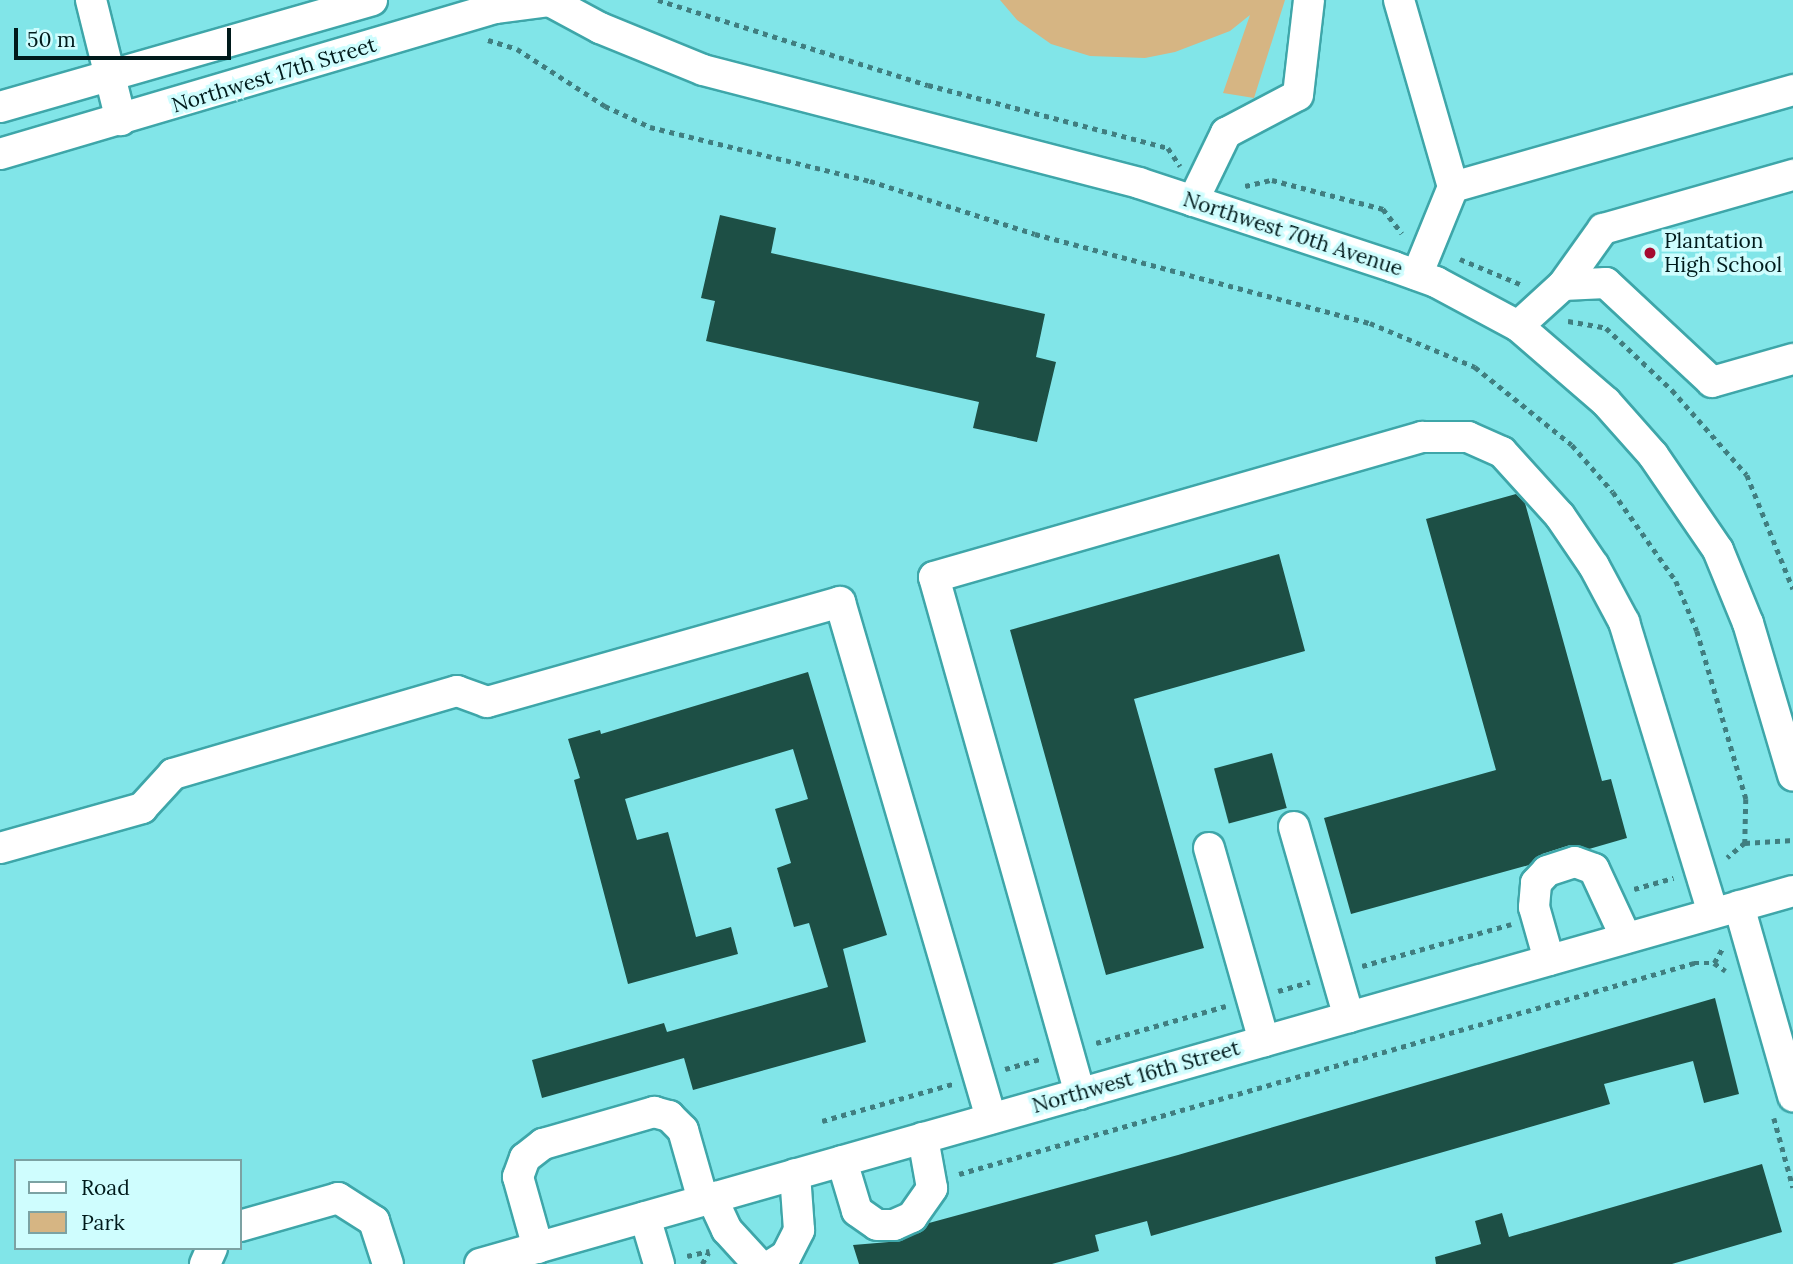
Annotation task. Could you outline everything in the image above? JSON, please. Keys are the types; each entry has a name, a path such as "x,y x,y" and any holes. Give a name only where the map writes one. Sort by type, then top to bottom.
{"street":[{"path":"91,0 121,120"},
{"name":"Northwest 17th Street","path":"0,107 110,78 372,0"},
{"name":"Northwest 17th Street","path":"0,154 465,17 548,0"},
{"name":"Northwest 70th Avenue","path":"548,0 600,27 703,70 1193,201 1417,275 1518,326 1606,402 1653,455 1712,540 1748,624 1793,775"},
{"path":"1193,201 1226,133 1298,95 1309,0"},
{"path":"1399,0 1453,187 1417,275"},
{"path":"1453,187 1793,90"},
{"path":"1518,326 1563,285 1603,229 1793,175"},
{"path":"1563,285 1606,283 1712,382 1793,359"},
{"path":"1080,1094 934,577 1422,437 1468,437 1502,452 1526,477 1594,566 1624,622 1700,870 1726,910 1793,1097"},
{"path":"0,848 142,808 173,774 457,691 487,702 840,602 991,1118"},
{"path":"1294,827 1349,1017"},
{"path":"1209,848 1264,1041"},
{"path":"1549,960 1536,917 1536,883 1547,871 1575,862 1594,869 1610,896 1626,938"},
{"name":"Northwest 16th Street","path":"480,1264 1793,891"},
{"path":"538,1248 518,1177 525,1158 543,1144 654,1112 669,1116 682,1130 707,1199 727,1230 758,1264"},
{"path":"842,1161 856,1211 877,1225 894,1225 912,1217 924,1203 932,1181 923,1138"},
{"path":"773,1264 786,1256 799,1230 795,1174"},
{"path":"242,1225 338,1198 374,1221 387,1264"},
{"path":"645,1217 659,1264"}],"path":[{"path":"465,17 491,44 517,49 605,106 650,127 870,181 1035,234 1370,323 1475,367 1572,444 1613,492 1676,581 1697,631 1734,753 1746,799 1745,843"},
{"path":"1610,896 1720,863 1745,843 1793,841"},
{"path":"822,1121 1536,917"},
{"path":"932,1181 1694,963 1714,963 1732,978"}],"green space":[{"path":"1000,0 1285,0 1254,98 1223,93 1250,15 1230,31 1175,52 1145,58 1090,56 1051,44 1017,20"}],"building":[{"path":"720,215 776,228 771,253 1045,314 1036,357 1056,362 1037,442 973,428 979,402 706,341 715,301 701,298"},
{"path":"1516,494 1525,503 1602,781 1611,779 1627,838 1589,849 1570,845 1542,854 1529,865 1351,914 1324,818 1496,770 1426,519"},
{"path":"1279,554 1305,651 1134,699 1204,948 1106,975 1010,630"},
{"path":"808,672 887,935 843,949 866,1042 693,1090 684,1058 542,1098 532,1060 664,1023 667,1032 828,987 809,923 794,927 777,868 791,863 775,809 808,799 793,749 625,799 637,840 668,832 696,937 731,927 738,954 628,984 574,780 580,778 568,739 600,730 601,734"},
{"path":"1272,753 1287,808 1229,824 1214,769"},
{"path":"1715,998 1739,1094 1704,1103 1693,1061 1604,1084 1610,1104 1151,1236 1147,1221 1095,1235 1099,1251 1052,1264 859,1264 853,1245 901,1241 929,1223 1178,1155"},
{"path":"1762,1164 1782,1232 1672,1264 1436,1264 1435,1257 1481,1244 1475,1221 1502,1213 1509,1237"}],"place":[{"name":"Plantation High School","path":"1650,253"}]}
